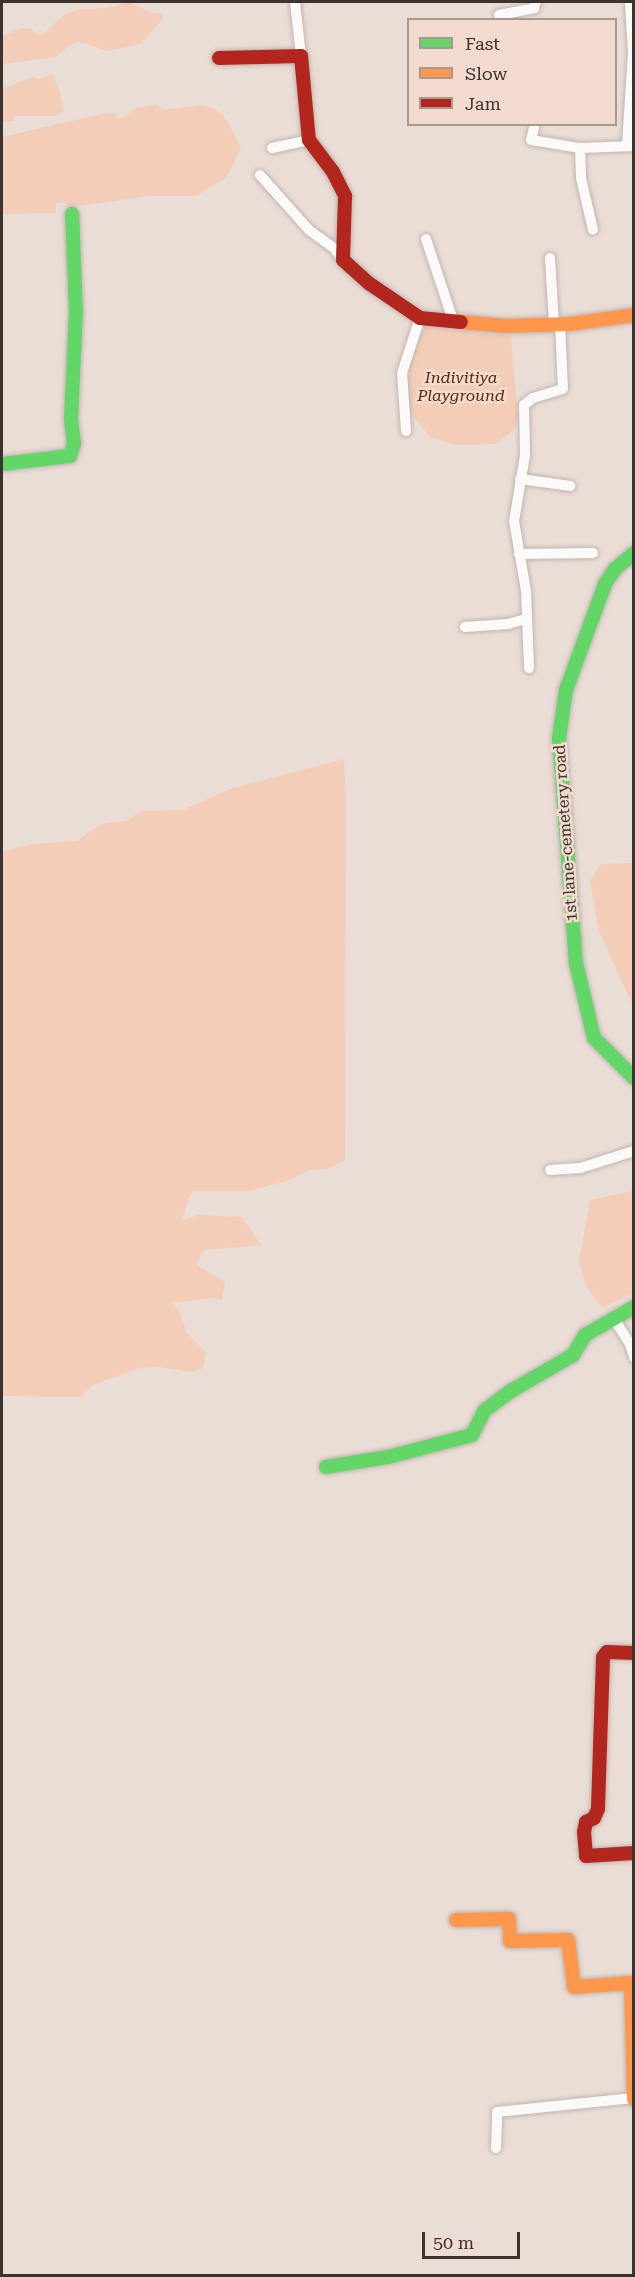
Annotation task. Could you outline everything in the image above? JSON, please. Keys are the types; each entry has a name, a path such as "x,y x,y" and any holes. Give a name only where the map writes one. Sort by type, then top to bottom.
{"street":[{"path":"295,2 309,140 333,172 345,195 343,260"},
{"path":"499,15 534,8 536,2"},
{"path":"534,126 531,140 580,148 630,146 633,53 630,2"},
{"path":"219,58 301,56"},
{"path":"272,148 309,140"},
{"path":"580,148 581,178 593,230"},
{"path":"260,175 309,230 335,249 343,260 370,284 420,318 507,326 557,324 633,315"},
{"path":"2,464 70,456 74,444 71,418 76,312 72,214"},
{"path":"426,239 453,320"},
{"path":"530,668 526,591 514,521 525,455 524,405 533,398 563,389 564,366 550,258"},
{"path":"406,431 402,373 420,318"},
{"path":"520,479 571,486"},
{"path":"519,554 593,553"},
{"name":"1st lane-cemetery road","path":"633,553 615,569 606,584 566,690 559,738 576,963 594,1038 633,1078"},
{"path":"465,627 508,624 526,619"},
{"path":"550,1170 580,1168 633,1151"},
{"path":"326,1467 388,1457 472,1435 484,1411 512,1390 573,1355 585,1335 633,1307"},
{"path":"613,1317 630,1344 633,1357"},
{"path":"633,1653 607,1652 603,1658 598,1809 594,1818 586,1822 584,1832 586,1856 633,1853"},
{"path":"456,1920 509,1919 510,1941 568,1940 574,1987 631,1983 633,2099 497,2112 496,2148"}],"green space":[{"path":"130,2 151,13 163,14 162,20 141,44 108,51 79,42 70,45 56,57 2,64 2,37 21,28 31,29 41,36 65,14 80,9 106,8"},
{"path":"52,73 60,92 64,111 55,116 15,116 13,121 2,122 2,89 32,77 41,79"},
{"path":"156,104 163,110 201,105 216,109 227,120 241,148 227,177 196,196 149,196 73,207 60,202 56,204 56,213 2,214 2,137 102,114 116,113 117,119 124,117 134,109"},
{"name":"Indivitiya Playground","path":"425,327 511,336 518,418 514,430 496,444 456,445 430,437 410,412 406,376 418,337"},
{"path":"344,759 346,798 345,1160 328,1169 311,1170 287,1181 249,1191 193,1191 182,1221 198,1215 242,1217 261,1245 205,1250 196,1264 225,1282 222,1300 213,1298 173,1303 181,1314 186,1332 206,1352 203,1368 191,1372 159,1367 139,1368 93,1385 81,1397 2,1396 2,852 32,844 76,841 101,824 127,821 141,811 183,810 230,789"},
{"path":"634,863 633,1005 599,932 590,881 601,864"},
{"path":"633,1191 633,1293 602,1308 586,1286 579,1261 590,1200"}],"traffic: fast":[{"path":"2,464 70,456 74,444 71,418 76,312 72,214"},
{"path":"634,553 615,569 605,584 566,690 559,738 576,963 594,1038 634,1078"},
{"path":"326,1467 388,1457 472,1435 484,1411 511,1391 573,1355 585,1335 634,1307"}],"traffic: slow":[{"path":"461,322 506,326 570,324 634,315"},
{"path":"456,1920 509,1919 510,1941 568,1940 574,1987 631,1983 634,2099"}],"traffic: jam":[{"path":"219,58 301,56 309,140 333,172 345,196 343,260 370,284 420,318 461,322"},
{"path":"634,1653 607,1652 603,1657 598,1809 594,1818 586,1822 584,1832 586,1856 634,1853"}]}
